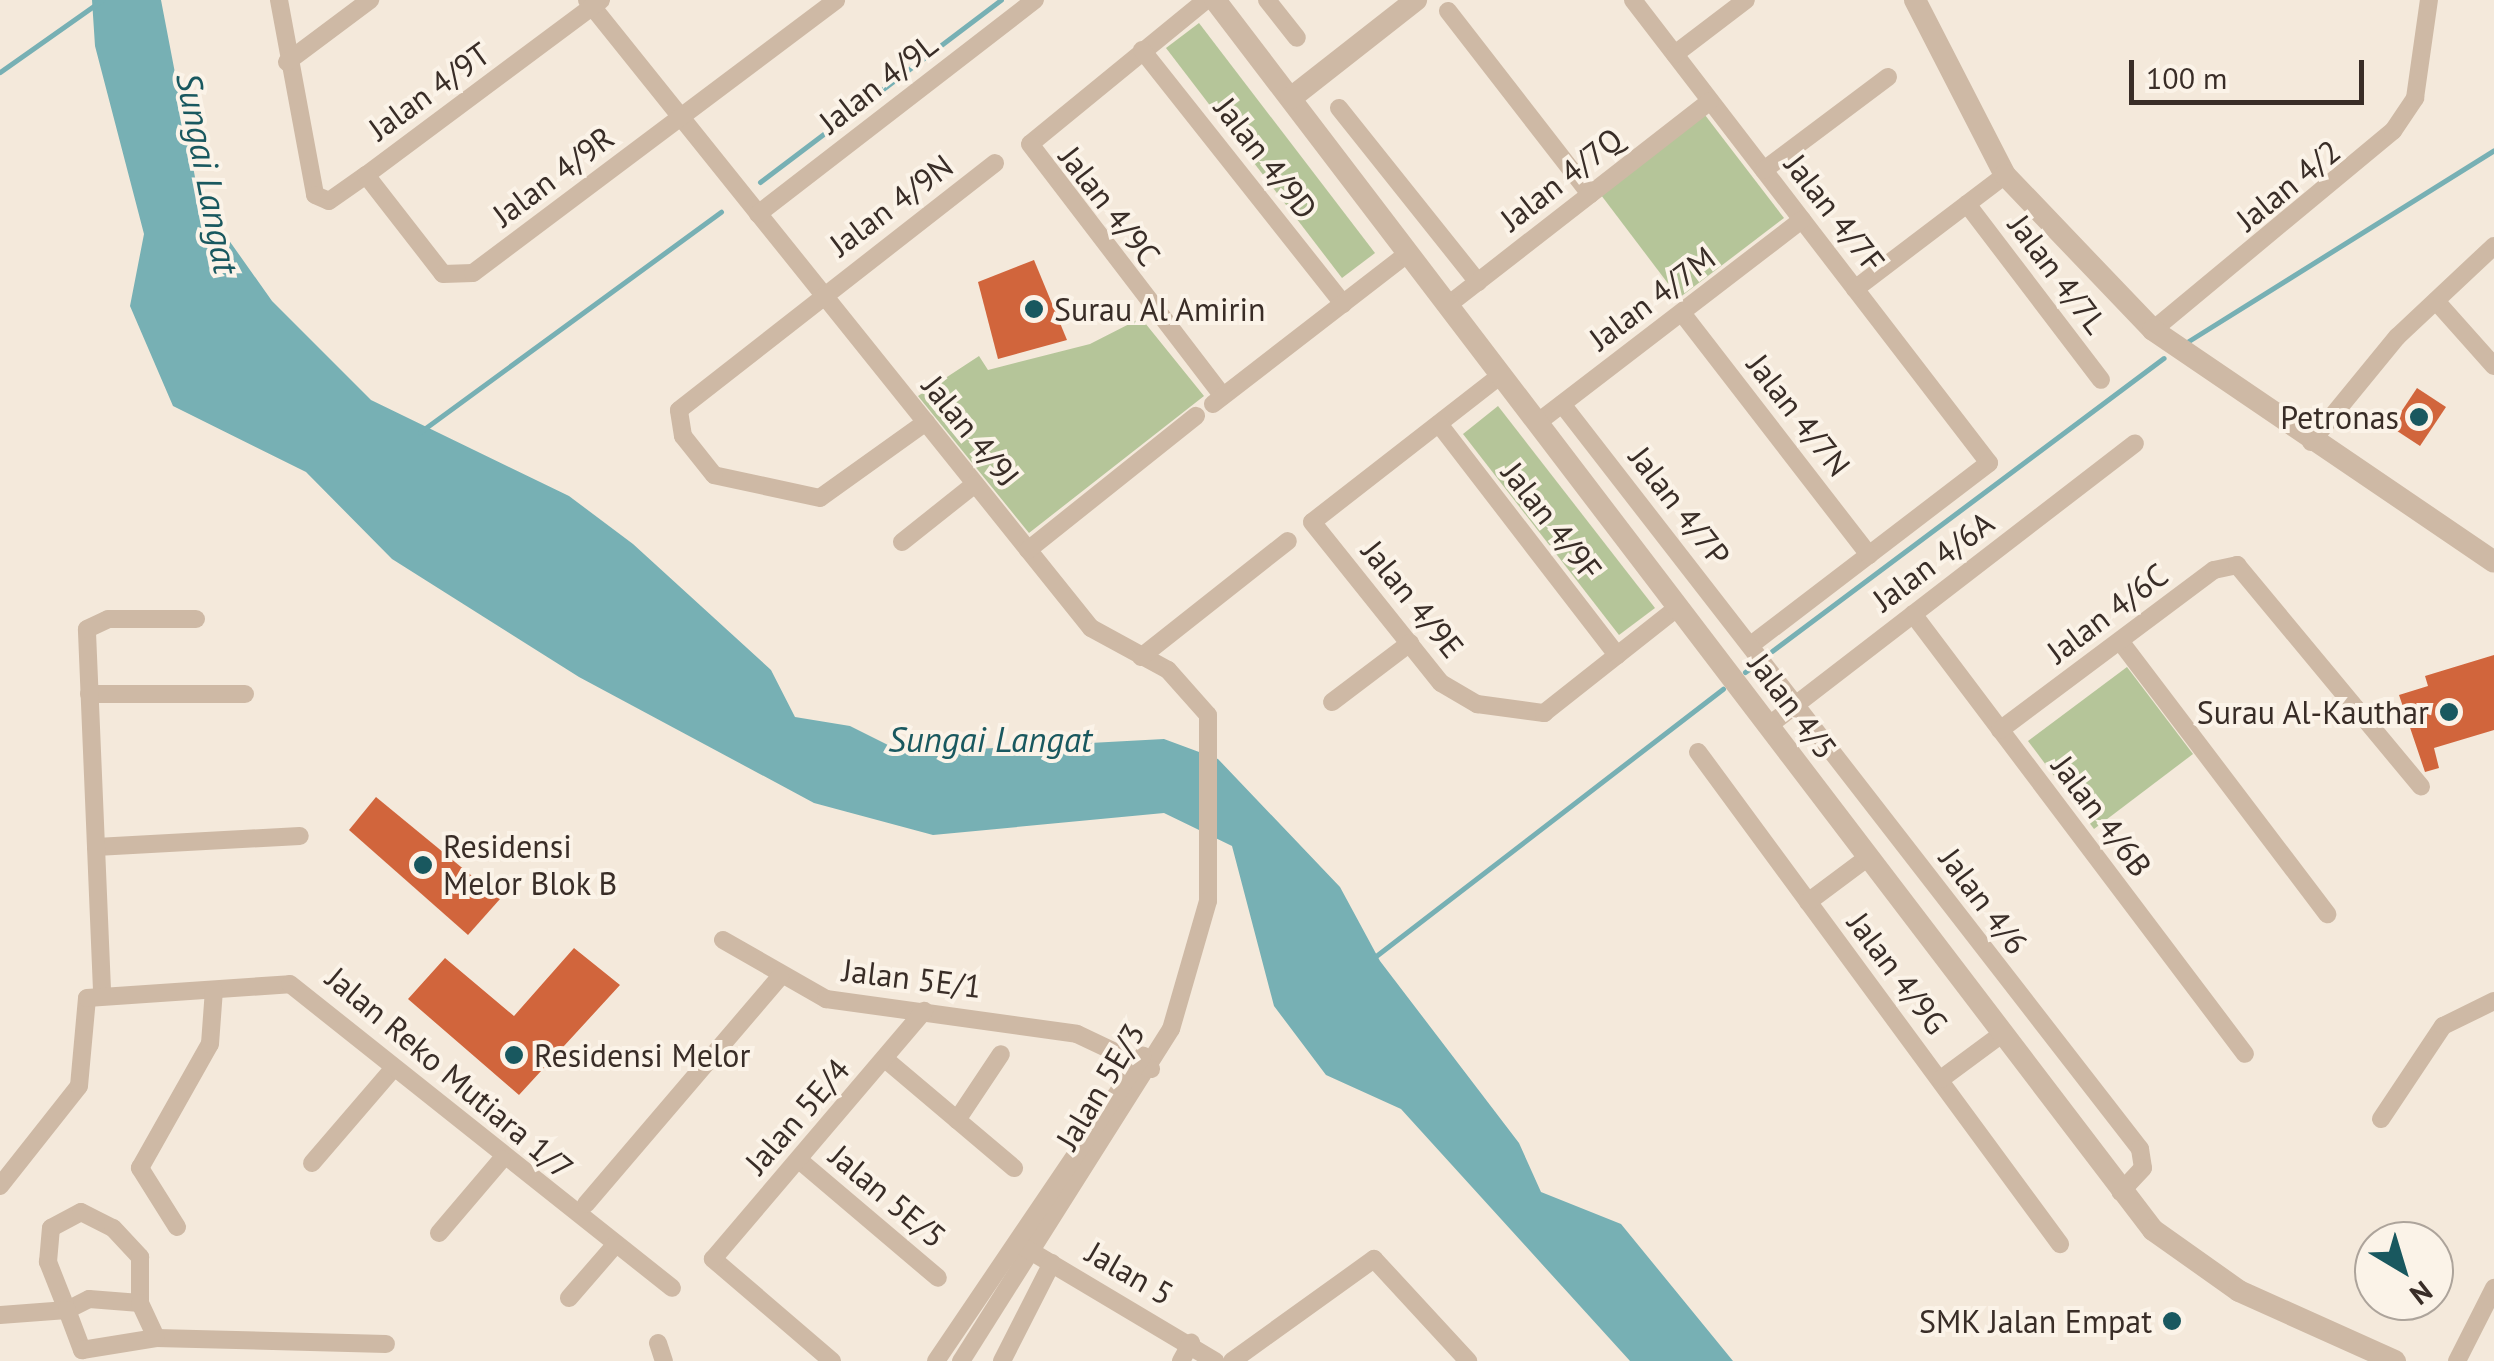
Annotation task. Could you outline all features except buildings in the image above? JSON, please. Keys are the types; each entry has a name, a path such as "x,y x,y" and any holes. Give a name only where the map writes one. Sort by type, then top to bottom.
{"street":[{"path":"279,0 286,62 318,200 366,175"},
{"path":"286,62 370,0"},
{"name":"Jalan 4/9R","path":"458,278 682,118 836,0"},
{"name":"Jalan 4/9L","path":"763,220 1035,0"},
{"path":"1142,50 1206,0"},
{"name":"Jalan 4/5","path":"1215,0 1768,726 1998,1036 2121,1192 2199,1267 2395,1361"},
{"path":"1267,0 1297,38"},
{"path":"1291,98 1416,0"},
{"name":"Jalan 4/7F","path":"1632,0 1990,463 1869,555"},
{"path":"1675,54 1746,0"},
{"path":"1915,0 2005,176 2153,330 2311,442 2494,562"},
{"name":"Jalan 4/2","path":"2153,330 2394,131 2414,98 2430,0"},
{"path":"593,2 763,220"},
{"name":"Jalan 4/9T","path":"458,278 443,274 366,175 593,2"},
{"path":"1448,12 1590,194"},
{"name":"Jalan 4/9C","path":"1142,50 1030,144 1218,400 1407,254"},
{"name":"Jalan 4/9D","path":"1142,50 1343,304"},
{"path":"1764,170 1888,77"},
{"name":"Jalan 4/7Q","path":"1448,305 1710,101"},
{"path":"1338,108 1478,282"},
{"name":"Jalan 4/9N","path":"926,422 820,498 714,475 683,436 686,397 995,164"},
{"name":"Jalan 4/7L","path":"1855,288 2005,176"},
{"name":"Jalan 4/7L","path":"1967,204 2101,380"},
{"name":"Jalan 4/9J","path":"763,220 1100,637 1140,656 1196,696 1212,734 1208,900 1171,1029"},
{"name":"Jalan 4/7M","path":"1537,422 1802,220"},
{"path":"2311,442 2436,300 2494,246"},
{"path":"2436,300 2494,366"},
{"name":"Jalan 4/7N","path":"1682,312 1869,555"},
{"name":"Jalan 4/9E","path":"1501,375 1312,522 1410,644 1458,696 1544,713 1678,607"},
{"name":"Jalan 4/7P","path":"1562,404 1751,645"},
{"path":"1028,550 1196,416"},
{"name":"Jalan 4/9F","path":"1439,424 1618,654"},
{"name":"Jalan 4/6A","path":"1768,726 2135,443"},
{"path":"902,542 975,484"},
{"path":"1140,656 1288,541"},
{"path":"1751,645 1869,555"},
{"name":"Jalan 4/6C","path":"2000,730 2214,570 2237,566 2255,576 2421,787"},
{"name":"Jalan 4/6B","path":"1912,614 2244,1054"},
{"path":"0,1186 79,1086 82,1006 102,990 88,629 108,618 196,619"},
{"path":"2120,641 2328,914"},
{"path":"1332,702 1410,644"},
{"name":"Jalan 4/6","path":"1751,645 2140,1149 2143,1168 2121,1192"},
{"path":"89,694 244,694"},
{"name":"Jalan 4/9G","path":"1698,752 2060,1244"},
{"path":"96,847 300,836"},
{"name":"Jalan 4/9G","path":"1808,902 1866,858"},
{"name":"Jalan 5E/1","path":"723,940 780,977 826,999 1019,1022 1112,1048 1143,1065"},
{"path":"586,1204 780,977"},
{"name":"Jalan Reko Mutiara 1/7","path":"102,990 308,991 392,1070 672,1288"},
{"path":"177,1227 140,1168 210,1044 214,990"},
{"path":"2381,1118 2443,1026 2494,1000"},
{"name":"Jalan 5E/4","path":"832,1361 713,1259 924,1011"},
{"name":"Jalan 5E/3","path":"961,1361 1153,1046 1171,1029"},
{"name":"Jalan 5E/3","path":"936,1361 1117,1088 1143,1065 1171,1029"},
{"name":"Jalan 4/9G","path":"1940,1079 1998,1036"},
{"name":"Jalan 5E/1","path":"1112,1048 1153,1046"},
{"path":"1112,1048 1117,1088"},
{"path":"958,1120 1001,1054"},
{"name":"Jalan 5E/3","path":"886,1059 1014,1168"},
{"path":"312,1163 392,1070"},
{"path":"439,1232 502,1158"},
{"name":"Jalan 5E/5","path":"799,1160 938,1278"},
{"path":"156,1338 140,1302 140,1258 81,1212 52,1228 46,1242 82,1350 156,1338 386,1344"},
{"name":"Jalan 5","path":"1013,1240 1191,1343 1215,1361"},
{"path":"569,1298 615,1245"},
{"path":"1232,1361 1359,1266 1374,1260 1388,1270 1460,1358"},
{"path":"1002,1361 1052,1264"},
{"path":"2457,1361 2494,1288"},
{"path":"0,1315 67,1310 100,1298 140,1302"},
{"path":"1181,1361 1191,1343"}],"green space":[{"path":"1199,23 1375,253 1342,278 1166,48"},
{"path":"1705,115 1784,218 1679,298 1601,195"},
{"path":"1141,318 1204,396 1029,533 918,396 979,356 988,370 1090,344"},
{"path":"1498,406 1655,608 1619,635 1463,434"},
{"path":"2127,667 2193,754 2094,829 2028,741"}],"water":[{"path":"92,0 161,0 199,198 272,301 371,400 569,496 633,544 771,670 795,717 850,726 904,753 1164,739 1218,759 1340,887 1380,961 1519,1143 1541,1192 1621,1224 1733,1361 1630,1361 1401,1109 1326,1075 1274,1006 1232,846 1164,813 933,835 814,803 579,677 392,559 306,472 173,406 130,306 144,234 95,46"}],"waterway":[{"path":"0,72 102,0"},
{"path":"760,182 1001,0"},
{"path":"2187,342 2494,150"},
{"path":"420,432 721,212"},
{"path":"1772,651 2163,358"},
{"path":"1745,672 1752,667"},
{"path":"1372,959 1723,689"}],"place":[{"name":"Surau Al Amirin","path":"1034,309"},
{"name":"Petronas","path":"2419,417"},
{"name":"Surau Al-Kauthar","path":"2449,712"},
{"name":"Residensi Melor Blok B","path":"423,865"},
{"name":"Residensi Melor","path":"514,1055"},
{"name":"SMK Jalan Empat","path":"2172,1321"}],"water label":[{"name":"Sungai Langat","path":"208,173"},
{"name":"Sungai Langat","path":"990,739"}]}
